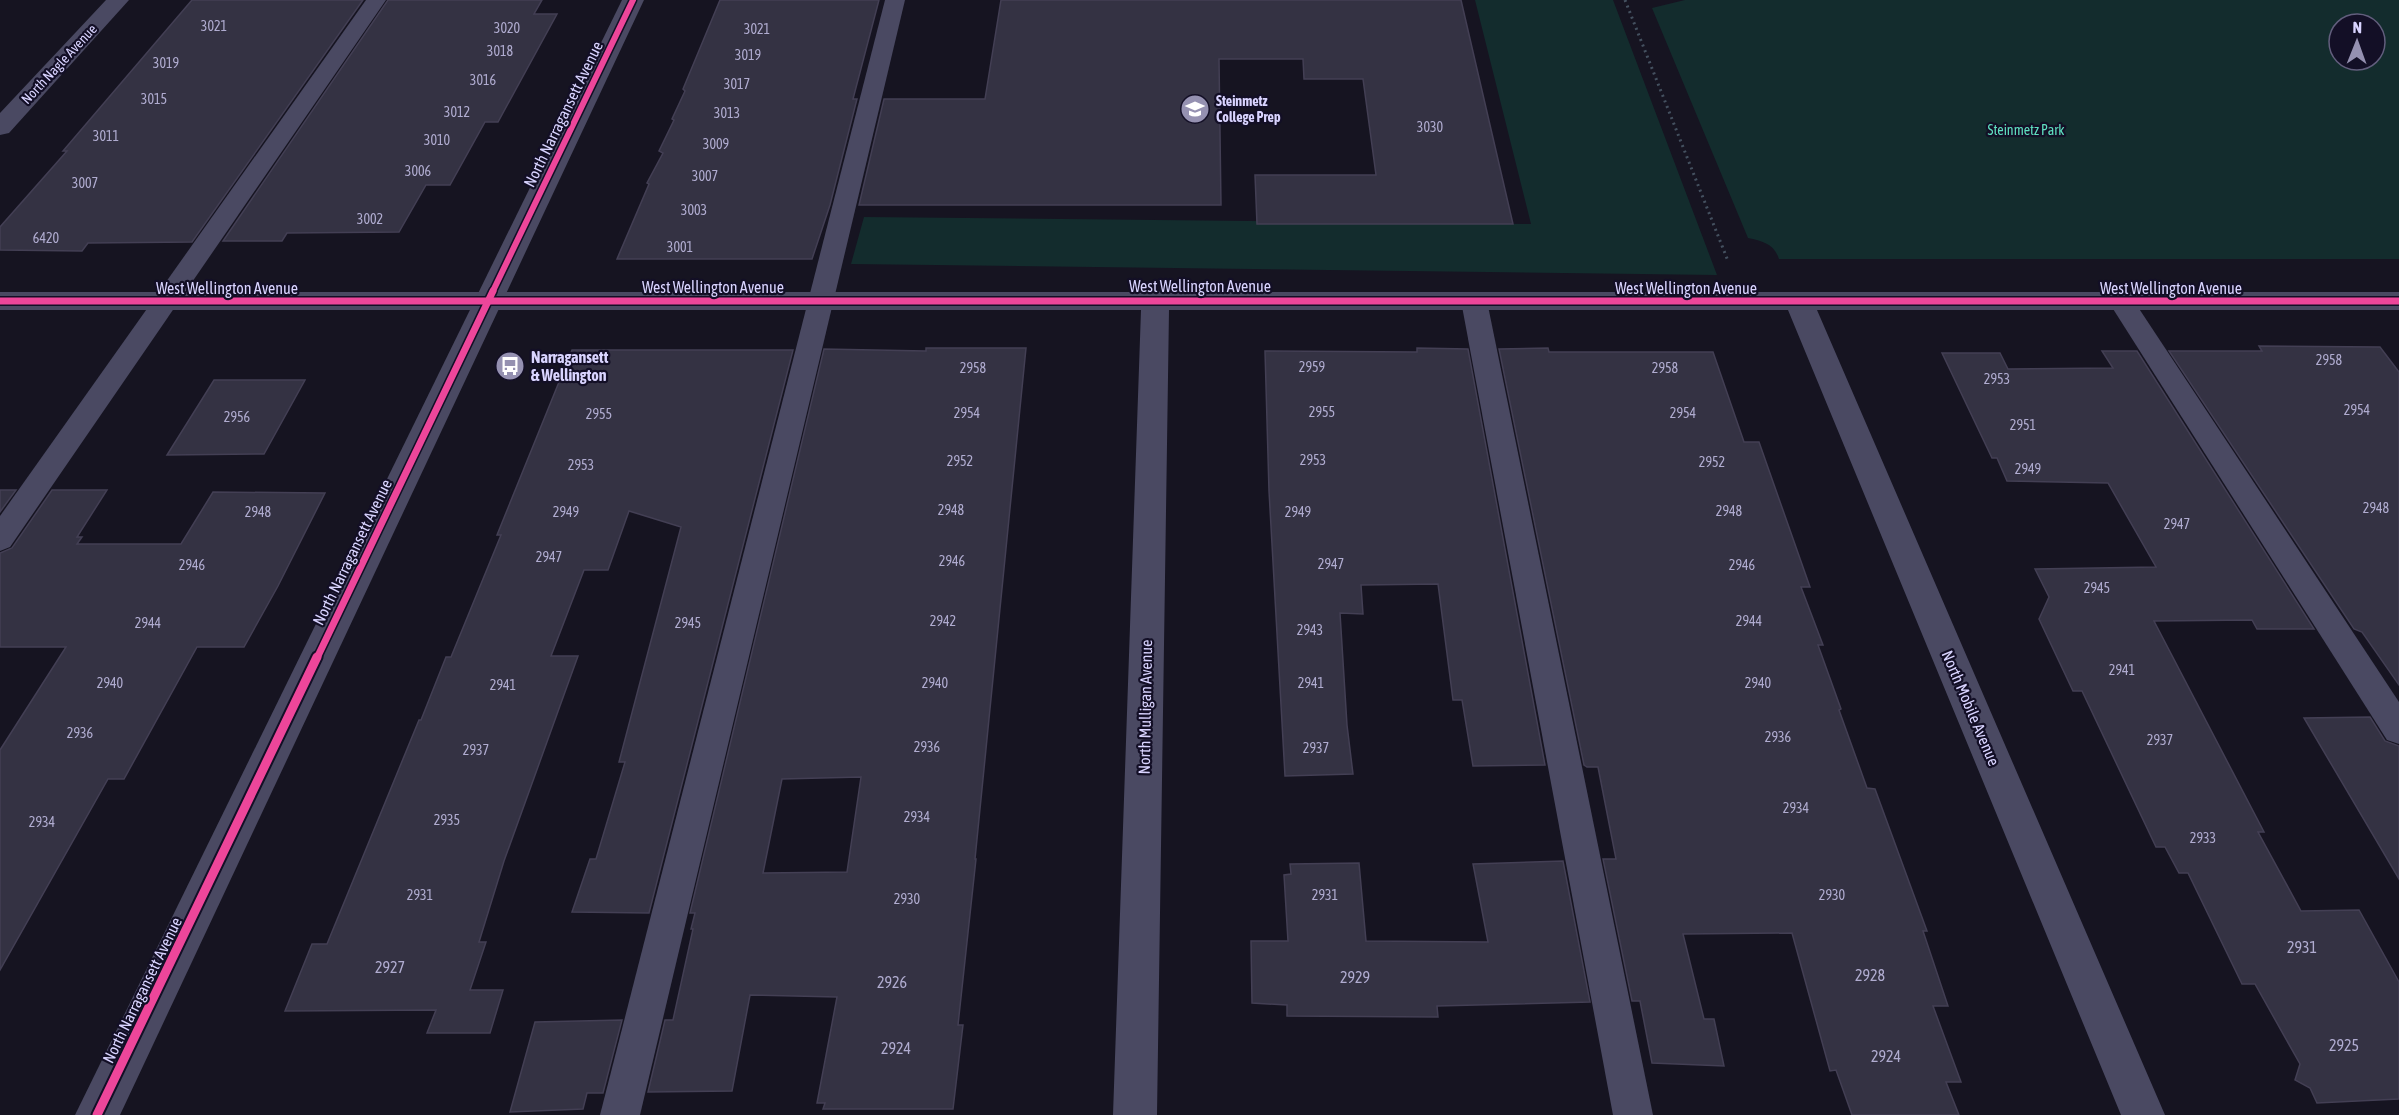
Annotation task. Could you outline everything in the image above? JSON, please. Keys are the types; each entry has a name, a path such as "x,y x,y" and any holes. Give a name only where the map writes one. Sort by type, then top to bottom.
{"street":[{"name":"North Nagle Avenue","path":"0,128 118,0"},
{"name":"North Narragansett Avenue","path":"97,1115 633,0"},
{"name":"West Wellington Avenue","path":"0,301 1155,299 1799,302 2399,301"},
{"name":"North Mulligan Avenue","path":"1135,1115 1155,299"},
{"name":"North Mobile Avenue","path":"1799,302 2143,1115"}],"lane":[{"path":"0,539 376,0"},
{"path":"620,1115 895,0"},
{"path":"1473,301 1633,1115"},
{"path":"2121,301 2399,730"}],"path":[{"path":"1626,0 1728,261"}],"green space":[{"path":"1475,0 1613,0 1717,275 851,264 864,217 1531,224"},
{"name":"Steinmetz Park","path":"1685,0 2399,0 2399,259 1779,259 1767,244 1748,238 1652,8"}],"building":[{"path":"192,0 363,0 192,242 88,243 82,251 0,250 0,227 67,151 63,151"},
{"path":"388,0 542,0 534,14 557,14 498,122 485,122 450,185 426,185 399,232 287,233 282,241 223,241"},
{"path":"720,0 879,0 853,99 857,99 830,205 812,259 617,259 649,184 647,183 663,153 659,151 674,120 672,119 685,91 683,89"},
{"name":"Steinmetz College Prep","path":"1001,0 1461,0 1513,224 1257,224 1255,175 1376,175 1363,79 1304,79 1303,59 1219,59 1221,205 859,205 884,99 985,99"},
{"path":"2259,346 2380,347 2399,372 2399,685 2362,632 2354,629 2169,351 2262,351"},
{"path":"926,348 1026,348 958,1025 963,1025 953,1109 823,1109 825,1103 817,1103 837,997 750,995 732,1091 648,1092 665,1020 673,1020 693,929 691,929 695,913 690,913 824,349 926,351","holes":["861,777 847,872 763,873 782,779"]},
{"path":"1417,348 1468,349 1545,765 1473,766 1462,700 1453,700 1438,584 1361,585 1363,614 1340,613 1347,725 1353,774 1285,776 1269,491 1265,351 1417,352"},
{"path":"1548,348 1549,352 1713,352 1744,442 1759,442 1810,587 1801,587 1823,645 1818,645 1841,709 1839,710 1867,788 1875,789 1927,931 1923,931 1948,1006 1933,1006 1961,1082 1946,1082 1959,1115 1852,1115 1836,1070 1830,1071 1792,933 1683,934 1704,1019 1714,1019 1724,1066 1652,1063 1640,1001 1632,1001 1603,859 1616,859 1598,767 1584,765 1499,349"},
{"path":"572,350 793,350 649,913 572,912 590,859 596,859 625,762 619,762 681,527 629,511 608,570 584,570 551,656 578,656 504,861 479,942 486,942 470,990 503,990 490,1033 427,1033 436,1010 285,1011 312,944 327,944 446,657 451,657 501,535 497,535"},
{"path":"2102,351 2137,351 2314,629 2257,629 2252,620 2154,621 2264,832 2258,832 2301,911 2359,910 2399,982 2399,1099 2317,1103 2310,1088 2295,1080 2300,1064 2255,984 2242,984 2188,873 2179,873 2165,847 2156,847 2082,691 2073,691 2039,619 2049,597 2035,569 2156,567 2108,483 2007,481 1997,458 1992,458 1942,353 2000,353 2008,369 2113,368"},
{"path":"214,380 305,380 264,454 167,455"},
{"path":"0,490 16,490 0,512"},
{"path":"52,490 107,490 77,537 82,537 77,544 181,544 213,492 325,493 244,647 197,647 124,779 108,779 0,970 0,750 66,647 0,647 0,553 12,548"},
{"path":"2370,717 2385,741 2399,746 2399,879 2304,718"},
{"path":"1563,861 1590,1002 1437,1006 1438,1017 1287,1016 1287,1005 1252,1003 1251,941 1288,941 1284,875 1291,874 1290,864 1359,863 1366,941 1488,942 1473,864"},
{"path":"622,1020 603,1093 587,1093 583,1109 510,1112 535,1022"}],"cycle path":[{"path":"97,1115 633,0"},
{"path":"0,301 2399,301"}],"place":[{"name":"Steinmetz College Prep","path":"1195,109"},
{"name":"Narragansett & Wellington","path":"510,366"}]}
